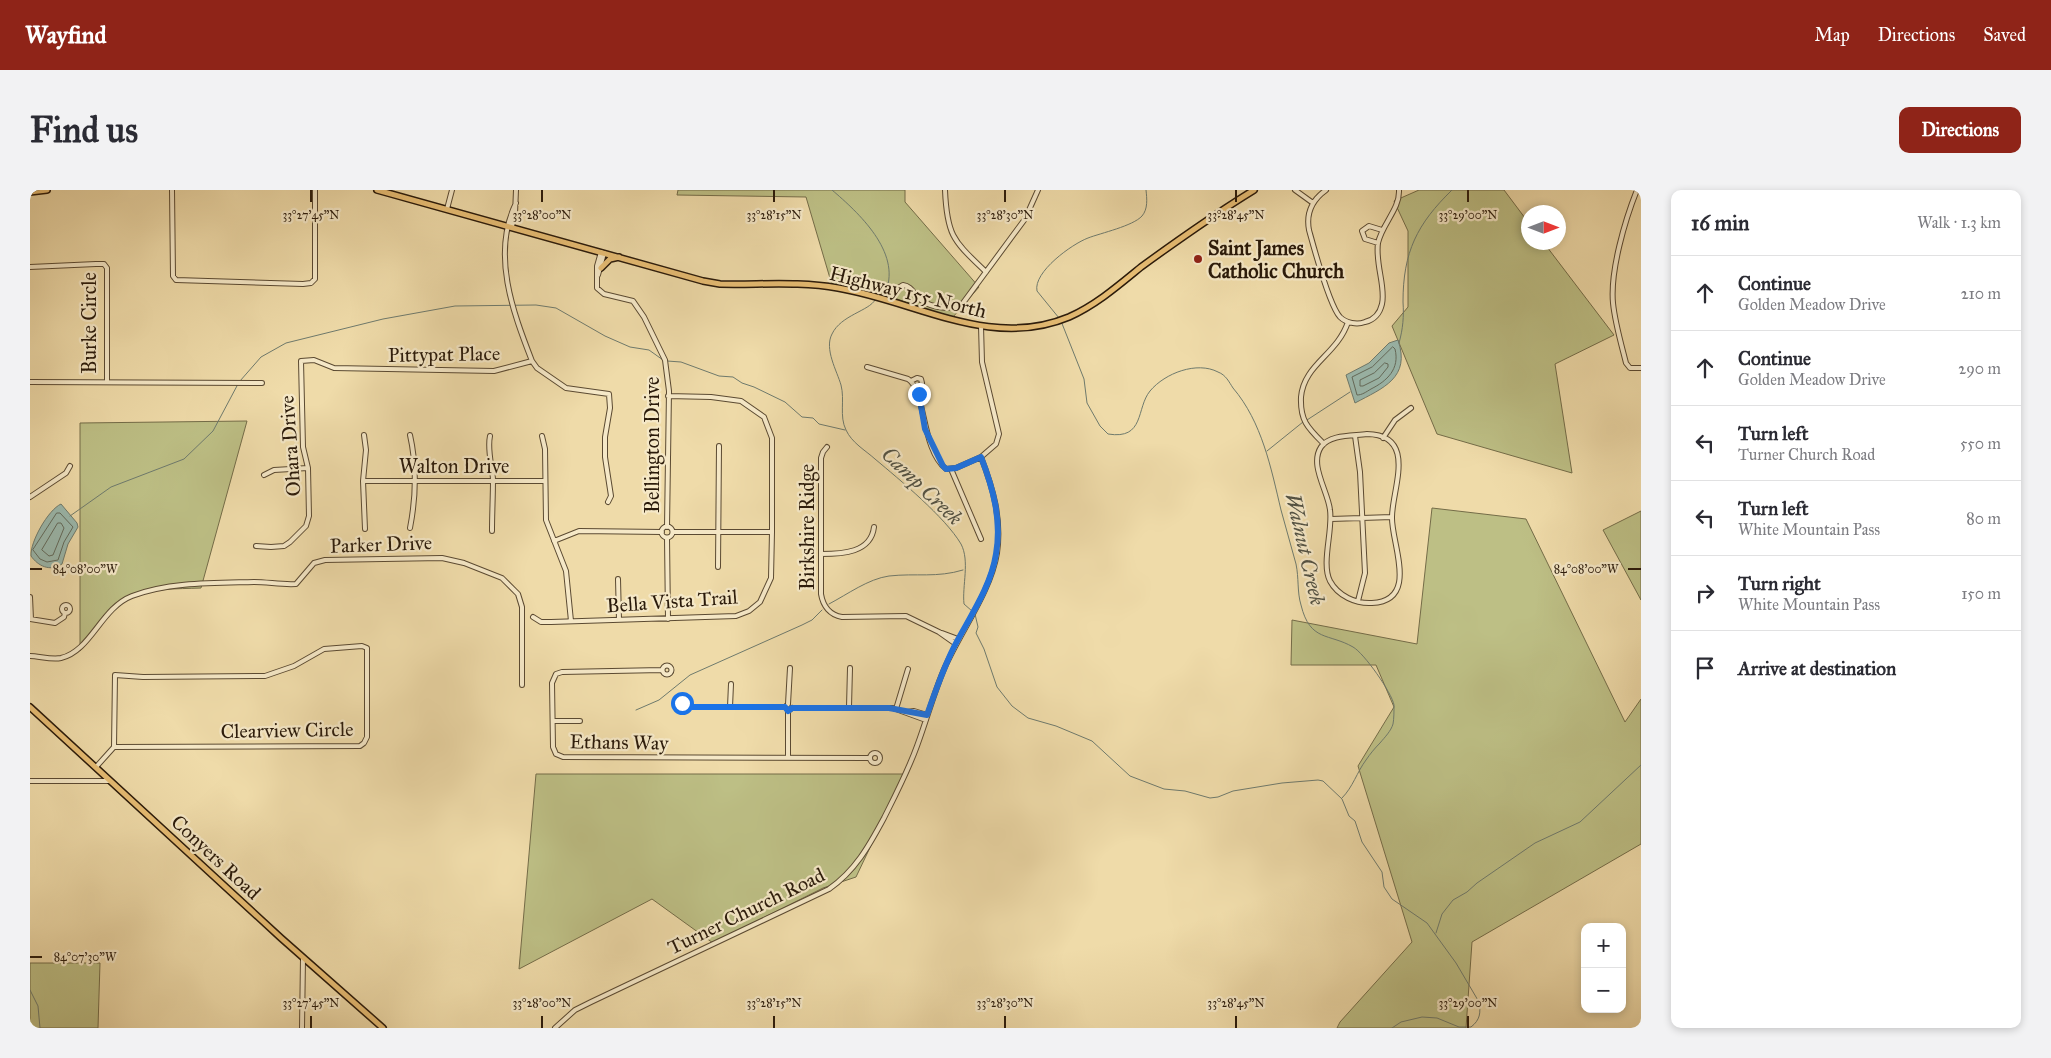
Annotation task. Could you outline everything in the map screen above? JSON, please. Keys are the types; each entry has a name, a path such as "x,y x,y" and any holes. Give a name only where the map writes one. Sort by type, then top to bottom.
{"main road":[{"path":"30,192 47,190"},
{"name":"Highway 155 North","path":"377,190 510,225 703,281 720,284 821,286 860,292 981,326 1018,329 1052,323 1076,314 1187,234 1254,190"},
{"path":"601,268 610,259 620,257"},
{"name":"Conyers Road","path":"30,708 303,958 383,1028"}],"street":[{"path":"172,190 173,276 176,280 311,284 316,280 315,190"},
{"path":"447,209 452,190"},
{"path":"516,190 516,203 510,225 506,258 507,281 514,311 532,361 537,368 566,388 609,394 610,408 605,437 605,457 611,496 608,502"},
{"path":"945,190 948,223 952,237 986,272"},
{"path":"891,300 899,286 906,286 921,300 942,307 956,308 963,303 1025,218 1038,190"},
{"path":"1295,190 1313,202"},
{"path":"1326,190 1313,202 1308,219 1313,245 1334,308 1341,318 1348,322 1361,323 1370,320 1378,314 1382,306 1383,297 1378,265 1378,243 1382,230 1399,200 1399,190"},
{"path":"1637,190 1624,230 1612,292 1615,315 1626,363 1630,368 1641,368"},
{"path":"1378,243 1365,239 1362,231 1368,226 1382,230"},
{"path":"597,278 601,268 603,252"},
{"path":"597,278 597,266 603,252"},
{"name":"Burke Circle","path":"30,267 104,264 107,268 108,381 30,382"},
{"name":"Bellington Drive","path":"597,278 597,288 600,292 634,301 665,360 668,396 667,527"},
{"path":"1324,444 1306,425 1302,417 1302,386 1307,375 1337,343 1348,322"},
{"path":"867,367 911,381 917,389 925,429 940,462 946,469 951,469 981,457 996,444 999,434 982,362 981,326"},
{"name":"Ohara Drive","path":"256,546 284,546 306,526 308,516 308,468 303,447 301,362 314,360 334,368 354,369"},
{"name":"Pittypat Place","path":"354,369 494,371 532,361"},
{"path":"911,381 918,378 921,379 922,383 917,389"},
{"path":"108,381 262,383"},
{"name":"Bella Vista Trail","path":"533,617 541,622 668,620 736,616 749,611 760,602 771,578 772,532 772,438 764,417 741,401 711,397 668,396"},
{"path":"1383,438 1395,420 1411,408"},
{"path":"1371,434 1383,438 1394,447 1400,462 1392,517 1393,536 1401,569 1398,584 1390,596 1382,601 1368,603 1341,594 1333,586 1329,578 1327,566 1331,519 1328,497 1317,463 1318,453 1324,444 1334,438 1371,434"},
{"path":"364,435 366,450 363,481 365,529"},
{"path":"410,435 414,455 415,480 414,507 410,528"},
{"path":"490,436 488,446 492,461 493,481 492,531"},
{"path":"542,436 545,449 546,520 566,572 571,621"},
{"path":"1355,436 1360,472 1365,573 1358,601"},
{"path":"718,567 719,446"},
{"name":"Birkshire Ridge","path":"827,447 821,458 822,597 825,606 833,614 844,617 906,616 958,639"},
{"name":"Turner Church Road","path":"556,1028 575,1010 821,893 838,883 858,863 906,775 940,679 992,572 998,540 994,495 981,457"},
{"path":"30,497 66,473 70,466"},
{"path":"264,475 274,470 308,468"},
{"path":"951,469 981,539"},
{"name":"Walton Drive","path":"363,481 545,481"},
{"path":"1331,519 1392,517"},
{"path":"662,532 667,527 671,528 673,532"},
{"path":"821,554 847,553 863,546 872,538 874,527"},
{"path":"554,541 579,531 662,532"},
{"path":"662,532 663,536 667,538 671,537 673,532"},
{"path":"673,532 772,532"},
{"name":"Bellington Drive","path":"667,538 668,620"},
{"name":"Parker Drive","path":"30,656 55,659 66,656 88,639 106,615 119,603 131,597 160,589 185,585 253,582 296,584 314,563 325,560 442,558 464,563 502,578 518,594 522,607 522,684"},
{"path":"618,579 619,620"},
{"path":"30,597 31,619 55,623 64,617 65,613"},
{"name":"Birkshire Ridge","path":"939,632 956,644"},
{"name":"Clearview Circle","path":"362,646 367,648 367,737 364,744 360,746 114,747 115,675 143,677 265,676 294,666 324,650 362,646"},
{"path":"788,758 790,668"},
{"path":"849,707 850,668"},
{"path":"896,709 908,668"},
{"name":"Ethans Way","path":"662,670 557,674 552,681 553,748 556,754 561,757 870,758"},
{"path":"730,707 731,684"},
{"path":"688,707 849,707 896,709 927,717"},
{"path":"553,721 580,721"},
{"path":"96,767 114,747"},
{"path":"30,780 113,782"},
{"path":"302,1028 303,958"}],"green space":[{"path":"678,190 905,190 905,202 979,287 953,317 937,314 860,285 832,285 806,197 677,195"},
{"path":"1419,190 1504,190 1521,213 1521,250 1549,250 1614,335 1555,364 1572,473 1437,434 1392,326 1408,307 1408,231 1394,201"},
{"path":"247,421 201,588 144,592 127,598 114,608 80,651 80,423"},
{"path":"1432,508 1526,519 1625,722 1641,699 1641,844 1472,942 1466,1028 1337,1028 1340,1022 1412,942 1358,766 1394,707 1376,665 1291,665 1292,620 1417,644"},
{"path":"1641,511 1641,600 1603,530"},
{"path":"536,774 905,774 856,877 823,888 713,943 652,899 519,969"},
{"path":"30,963 100,963 98,1028 30,1028"}],"water":[{"path":"1398,340 1401,364 1397,373 1384,386 1355,403 1346,375 1369,363 1389,343"},
{"path":"61,504 77,523 78,527 68,544 62,564 49,568 37,563 31,556 31,550 46,519"}],"waterway":[{"name":"Camp Creek","path":"832,190 865,222 883,248 888,262 889,276 886,291 881,292"},
{"name":"Walnut Creek","path":"1059,318 1037,291 1037,284 1047,267 1064,252 1081,241 1138,220 1146,207 1146,190"},
{"path":"1399,343 1403,322 1404,284 1409,254 1421,227 1452,190"},
{"name":"Camp Creek","path":"875,300 872,304 842,322 836,328 830,340 830,353 842,391 844,425 855,443 897,477 954,533 961,544 965,558 964,604 972,611"},
{"path":"240,381 261,357 286,343 383,319 455,306 536,305 556,308 605,336 630,347 649,350 663,360"},
{"name":"Walnut Creek","path":"1061,321 1084,379 1087,403 1100,426 1108,434 1120,435 1134,428 1150,391 1164,379 1191,368 1210,369 1221,373 1243,401 1258,430 1269,462 1296,564 1298,590 1305,617 1315,631 1321,635 1344,643 1358,651 1383,683 1394,705 1391,729 1374,749 1342,798"},
{"path":"667,361 681,362 719,376 733,377 742,383 785,402 802,417 813,418 819,424 845,430"},
{"path":"70,516 111,487 184,459 213,431 238,384"},
{"path":"1307,420 1350,392"},
{"path":"1267,451 1303,422"},
{"path":"829,604 881,578 899,575 935,575 963,570"},
{"path":"636,710 659,700 690,675 802,625 812,620 822,610"},
{"name":"Camp Creek","path":"975,614 978,627 976,633 984,649 997,687 1012,706 1028,718 1056,726 1092,741 1130,776 1164,789 1185,791 1210,798 1233,791 1282,783 1318,780 1323,781 1342,799 1349,816 1355,821 1362,842 1382,872 1384,887 1392,899 1427,923 1456,963 1479,1002 1479,1016 1471,1027 1459,1027 1437,1018 1422,1017 1401,1022 1392,1028"},
{"path":"1436,933 1442,914 1453,900 1535,843 1580,822 1641,765"},
{"path":"30,990 38,1006 40,1028"}],"place":[{"name":"Saint James Catholic Church","path":"1198,259"}],"route":[{"path":"682,703 685,702 688,707 785,707 788,711 792,708 889,708 907,712 914,711 927,715 936,687 948,660 992,572 998,532 997,510 993,490 981,457 954,469 946,469 943,466 925,429 919,394"}]}
